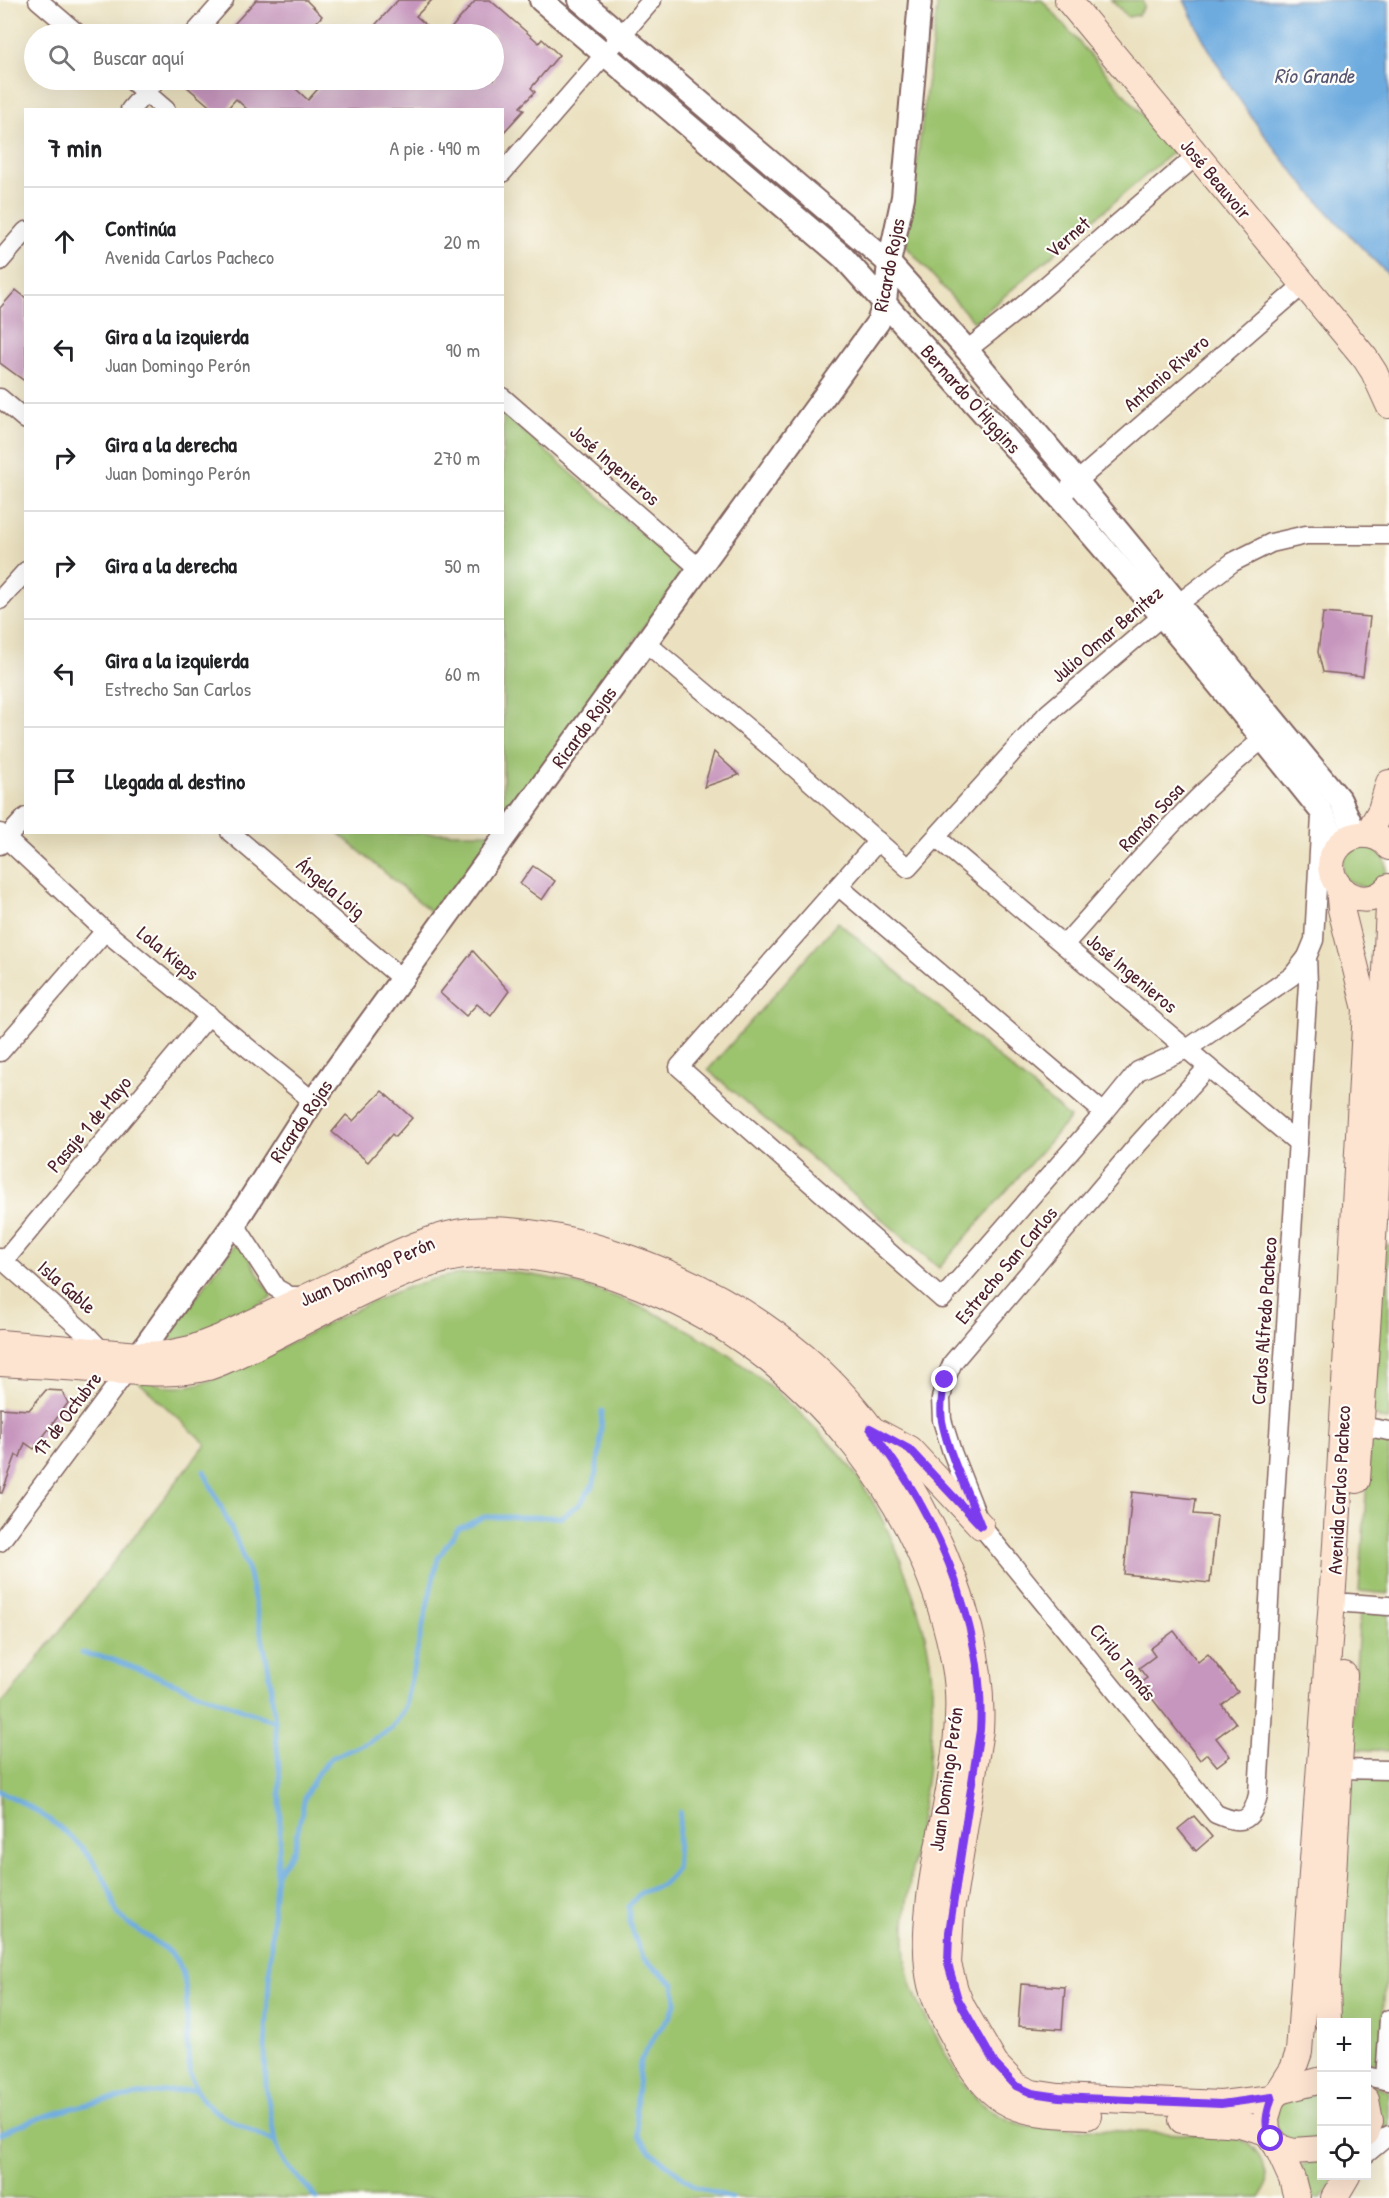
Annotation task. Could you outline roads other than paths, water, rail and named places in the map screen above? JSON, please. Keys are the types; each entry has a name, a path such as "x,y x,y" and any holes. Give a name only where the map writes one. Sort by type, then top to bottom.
{"main road":[{"name":"José Beauvoir","path":"1068,0 1365,358 1389,405"},
{"name":"José Beauvoir","path":"1365,358 1389,376"},
{"path":"1361,835 1382,810 1389,783"},
{"path":"1335,881 1338,847 1346,840 1361,835 1377,837 1389,847"},
{"name":"Avenida Carlos Pacheco","path":"1328,2018 1327,1983 1347,1603 1361,1426 1382,1214 1388,897 1367,899 1335,881"},
{"name":"Avenida Carlos Pacheco","path":"1272,2139 1266,2118 1276,2094 1293,2069 1299,2052 1336,1545 1366,1009 1335,881"},
{"name":"Juan Domingo Perón","path":"0,1343 102,1351 133,1363 191,1349 222,1337 401,1252 435,1239 469,1232 503,1230 545,1235 588,1244 652,1266 697,1286 742,1312 804,1356 838,1388 870,1428 920,1503 939,1539 961,1599 972,1640 981,1696 980,1730 951,1912 948,1964 958,1999 995,2064 1016,2086 1032,2093 1059,2097 1221,2104 1276,2094"},
{"name":"Juan Domingo Perón","path":"0,1363 133,1363 184,1372 210,1366 231,1358 351,1297 433,1263 460,1256 543,1258 578,1266 620,1278 668,1297 722,1328 786,1375 857,1447 904,1519 920,1550 940,1607 956,1668 959,1722 931,1885 926,1950 936,2001 975,2074 1006,2104 1020,2110 1058,2115 1214,2121 1240,2124 1272,2139"},
{"path":"870,1428 909,1449 981,1526"},
{"path":"1276,2094 1317,2082"},
{"path":"1371,2117 1375,2134"},
{"path":"1272,2139 1293,2151 1317,2149"},
{"path":"1272,2139 1292,2179 1297,2198"},
{"path":"1334,2198 1344,2180"}],"street":[{"path":"38,0 66,24"},
{"path":"203,24 224,0"},
{"name":"Bernardo O'Higgins","path":"541,0 843,257 1059,497 1169,611"},
{"name":"Bernardo O'Higgins","path":"580,0 889,263 1076,480 1169,611 1271,734 1340,800 1361,835"},
{"path":"504,171 652,0"},
{"name":"Ricardo Rojas","path":"133,1363 242,1212 313,1101 878,322 885,302 889,263 903,197 921,0"},
{"name":"Ricardo Rojas","path":"918,35 931,0"},
{"path":"132,108 147,90"},
{"path":"153,90 165,108"},
{"name":"Vernet","path":"967,351 1196,156"},
{"path":"0,261 24,233"},
{"name":"Antonio Rivero","path":"1059,497 1304,284"},
{"path":"0,398 24,418"},
{"name":"José Ingenieros","path":"504,399 699,568"},
{"name":"Julio Omar Benitez","path":"878,841 908,868 1048,712 1169,611 1233,562 1271,543 1306,535 1389,535"},
{"path":"0,600 24,573"},
{"path":"645,642 878,841 679,1067 942,1299 1138,1071 1187,1049 1292,976 1306,957"},
{"name":"Bernardo O'Higgins","path":"1271,734 1321,811 1330,830 1335,881"},
{"name":"Ramón Sosa","path":"1064,945 1186,812 1230,768 1271,734"},
{"name":"Carlos Alfredo Pacheco","path":"1233,1822 1246,1820 1254,1811 1258,1795 1308,984 1306,957 1335,881 1321,811"},
{"path":"2,839 24,820"},
{"name":"Ángela Loig","path":"232,834 402,979"},
{"name":"José Ingenieros","path":"937,838 1298,1143"},
{"name":"Lola Kieps","path":"2,839 105,930 313,1101"},
{"path":"837,886 1104,1113"},
{"path":"0,1052 105,930"},
{"name":"Pasaje 1 de Mayo","path":"2,1260 209,1015"},
{"name":"Estrecho San Carlos","path":"981,1526 942,1420 941,1399 945,1380 953,1362 1139,1143 1208,1067"},
{"path":"242,1212 238,1228 276,1288 290,1296 309,1296"},
{"name":"Isla Gable","path":"2,1260 86,1334 102,1351"},
{"name":"17 de Octubre","path":"0,1542 133,1363"},
{"path":"1361,1426 1389,1431"},
{"name":"Cirilo Tomás","path":"981,1526 1102,1671 1216,1814 1233,1822"},
{"path":"1347,1603 1389,1606"},
{"path":"1339,1769 1389,1770"},
{"path":"1371,2077 1387,2081 1389,2019"}],"water":[{"name":"Río Grande","path":"1184,0 1389,0 1389,275 1329,213 1273,147 1225,76"}],"waterway":[{"path":"277,1873 294,1849 305,1797 317,1774 331,1758 369,1742 391,1729 404,1710 438,1558 458,1529 484,1517 562,1517 580,1504 594,1483 600,1450 602,1411"},
{"path":"204,1471 237,1541 249,1574 269,1671 280,1779 280,1839 274,1893 265,2050 266,2086 275,2142 284,2162 317,2198"},
{"path":"81,1653 109,1658 275,1722"},
{"path":"0,1791 42,1814 68,1834 90,1857 104,1878 119,1915 162,1946 177,1960 185,1986 189,2063 193,2081 201,2097 221,2115 275,2142"},
{"path":"680,1812 676,1870 664,1884 640,1893 629,1906 629,1922 642,1957 674,1984 676,2002 670,2017 656,2033 640,2062 636,2110 638,2136 651,2152 696,2187 731,2198"},
{"path":"0,2134 47,2115 96,2102 196,2089"}]}
